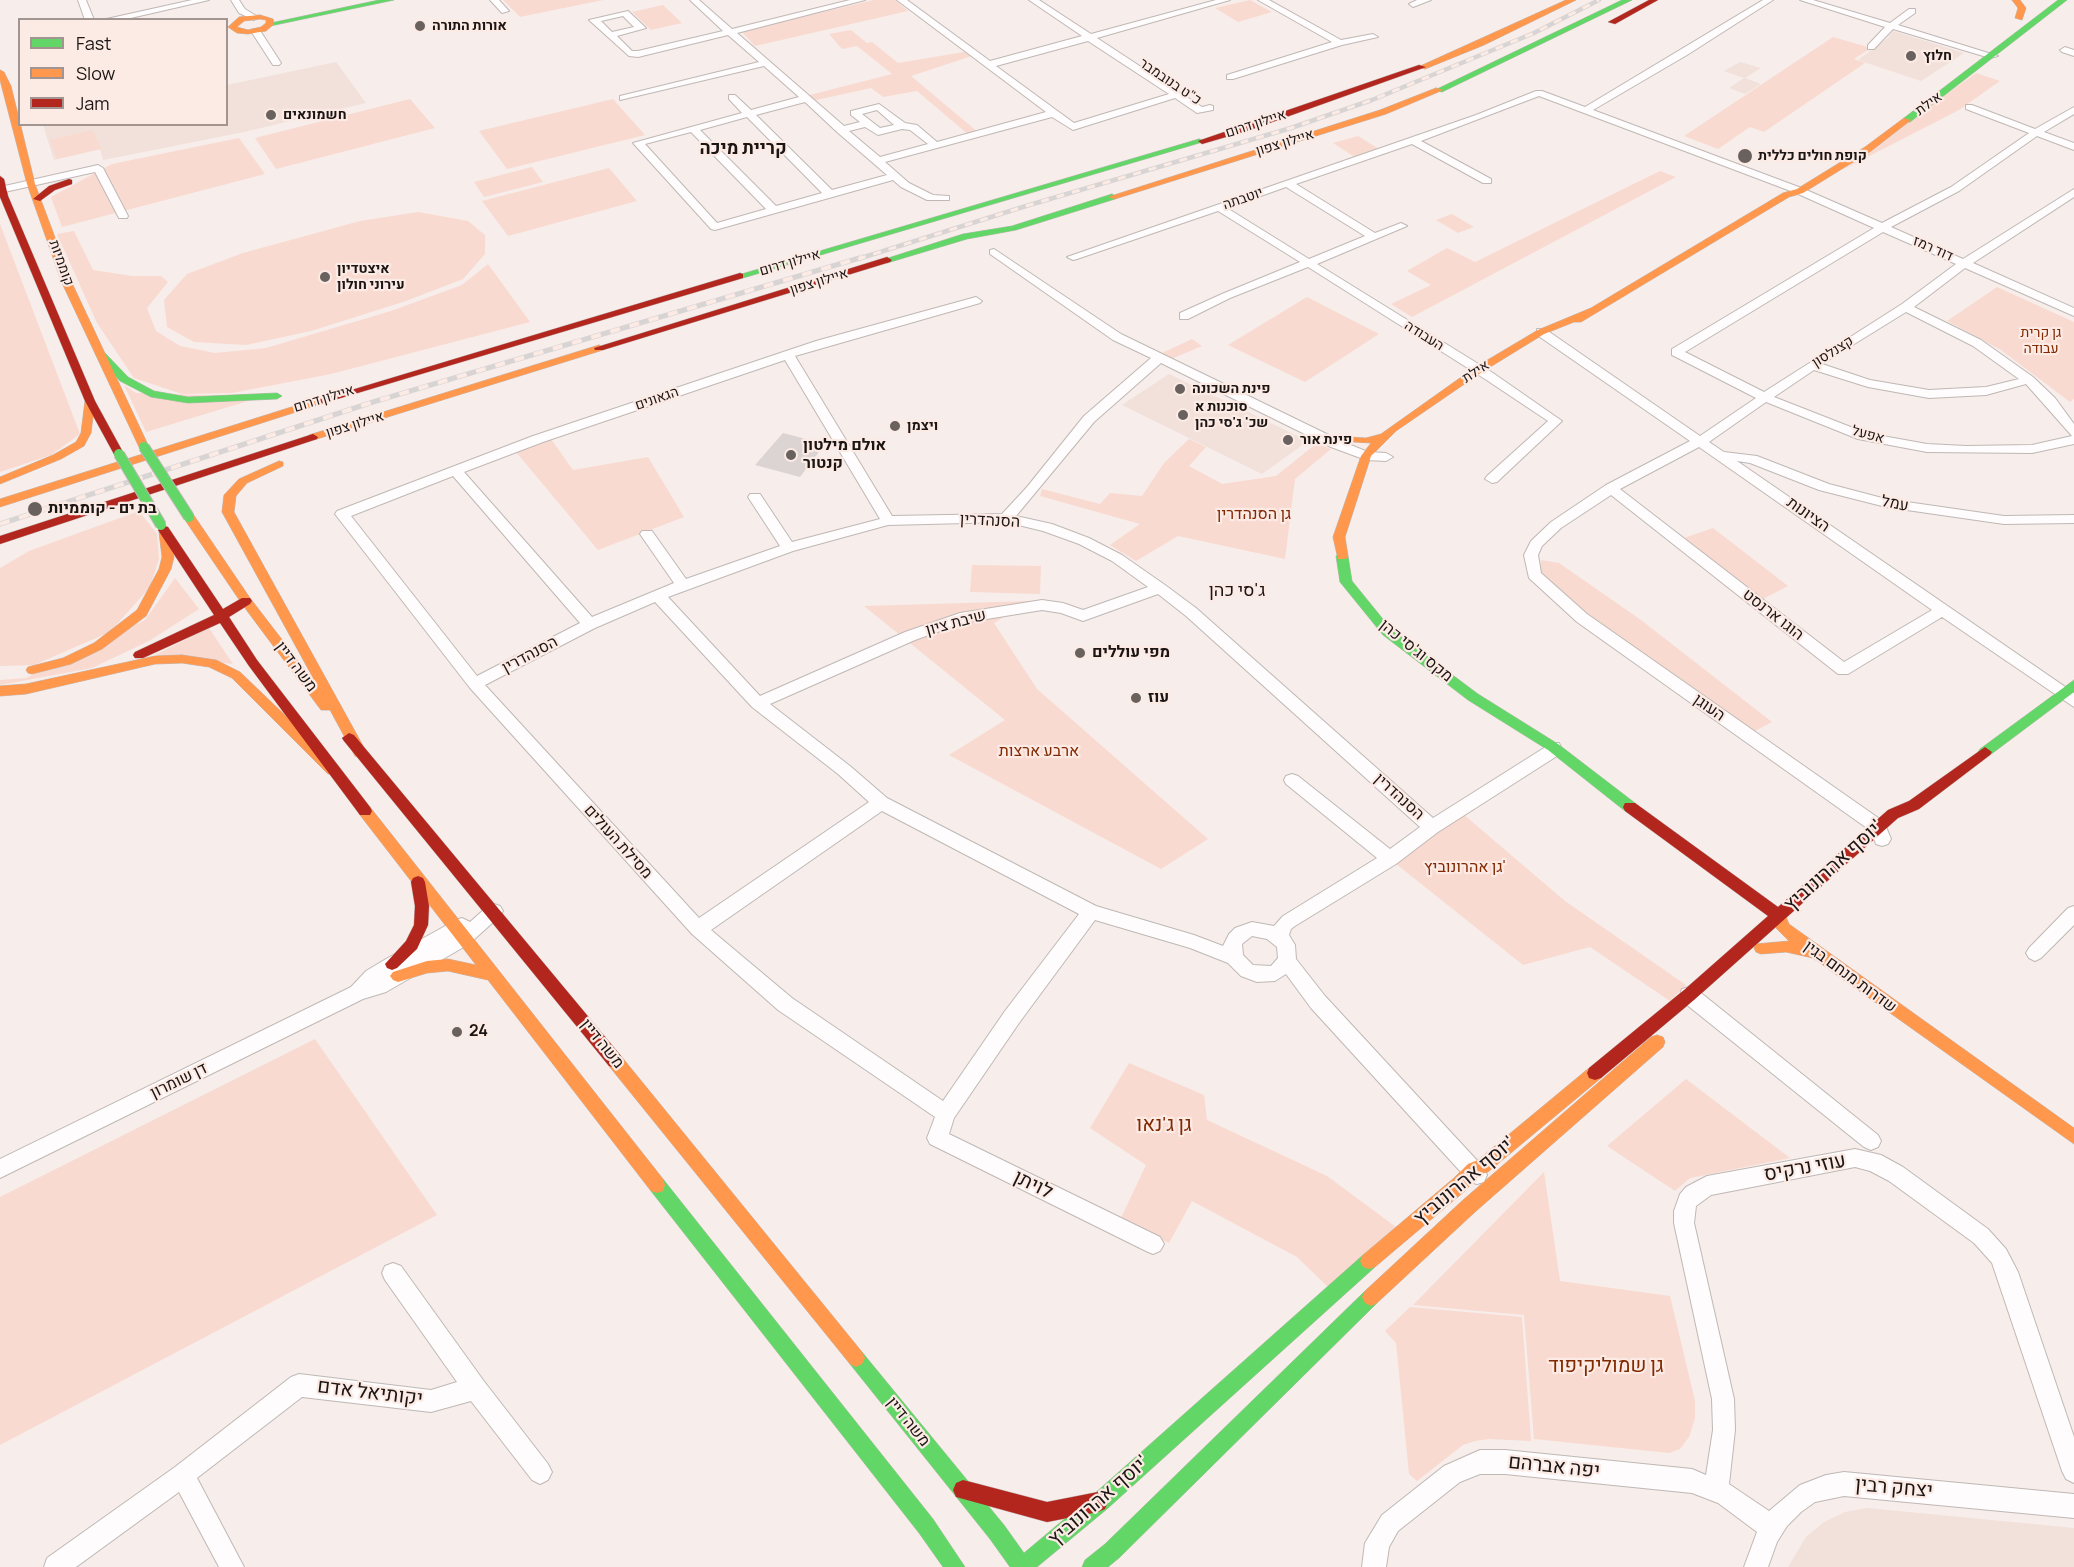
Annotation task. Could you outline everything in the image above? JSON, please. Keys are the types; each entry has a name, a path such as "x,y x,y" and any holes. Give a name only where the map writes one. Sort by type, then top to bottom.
{"main road":[{"path":"270,22 365,0"},
{"path":"240,25 270,22 390,0"},
{"path":"1506,31 1560,0"},
{"name":"איילון דרום","path":"0,503 338,394 1246,128 1422,67 1572,0"},
{"name":"איילון צפון","path":"0,540 535,368 966,236 1013,228 1343,125 1439,90 1628,0"},
{"path":"1439,90 1528,60 1654,0"},
{"path":"2016,0 2022,8 2019,18"},
{"path":"2054,2 2074,8"},
{"path":"2054,2 2074,15"},
{"name":"אילת","path":"1986,54 2019,18 2054,2"},
{"name":"אילת","path":"1368,452 1384,436 1484,373 1792,191 1986,54 2054,2"},
{"name":"קוממיות","path":"8,72 18,120"},
{"name":"קוממיות","path":"19,126 32,186 67,283 141,442 189,517"},
{"path":"32,186 46,177 65,179"},
{"path":"32,186 52,188 65,179"},
{"name":"קוממיות","path":"2,191 90,400 108,450 163,528"},
{"path":"40,542 149,502 1013,228"},
{"path":"428,354 861,242"},
{"path":"100,354 124,379 151,394 188,400 283,394 221,413"},
{"name":"אילת","path":"1408,435 1484,373"},
{"path":"0,482 57,457 80,444 86,433 90,400"},
{"path":"0,482 141,442 156,432"},
{"path":"1336,438 1366,441 1384,436"},
{"path":"320,450 349,439"},
{"name":"מקס וג'סי כהן","path":"1357,488 1368,452"},
{"name":"מקס וג'סי כהן","path":"1389,453 1357,488 1350,500 1339,537 1346,582 1387,632 1473,697 1518,724 1780,922"},
{"path":"290,460 243,481 230,495 228,512 360,753"},
{"name":"משה דיין","path":"189,517 246,601 360,753 495,911 997,1532 1022,1567"},
{"path":"14,672 48,667 67,661 98,646 129,625 150,601 165,569 168,557 163,528"},
{"name":"משה דיין","path":"163,528 220,617 418,882 926,1526 955,1567"},
{"path":"44,686 90,674 127,660 220,617 246,601"},
{"path":"0,691 44,686 155,660 189,659 212,663 236,675 333,770"},
{"name":"יוסף אהרונוביץ'","path":"1022,1567 1100,1502 1333,1292 1460,1184 1474,1169 1482,1167 1693,1004 1761,948 1780,922 1794,918 1880,833 1893,814 1914,805 2070,693"},
{"name":"יוסף אהרונוביץ'","path":"1693,1004 1780,922 1880,833"},
{"path":"395,970 412,945 421,925 422,906 418,882"},
{"name":"שדרות מנחם בגין","path":"1780,922 1815,952 2074,1137"},
{"path":"1761,948 1786,946 1815,952"},
{"path":"395,970 448,965 491,974"},
{"name":"יוסף אהרונוביץ'","path":"1092,1567 1112,1551 1383,1286 1484,1193 1665,1035"},
{"path":"963,1490 1047,1512 1100,1502"},
{"path":"926,1526 938,1567"}],"street":[{"path":"82,0 89,18"},
{"path":"116,18 206,0"},
{"path":"235,0 240,25 276,63"},
{"path":"494,0 505,11"},
{"path":"694,0 894,176 931,198 945,198"},
{"path":"610,35 629,53 638,54 861,0"},
{"path":"902,0 1073,127 1175,95"},
{"name":"כ\"ט בנובמבר","path":"1032,0 1201,111 1210,108 1045,0"},
{"path":"1188,0 1200,7"},
{"path":"988,65 1226,0"},
{"path":"1262,0 1340,43"},
{"path":"1413,4 1427,0"},
{"path":"1586,110 1769,0"},
{"path":"1804,0 1986,54"},
{"path":"1871,47 1891,26 1912,11"},
{"path":"1230,77 1340,43 1373,37"},
{"path":"623,98 765,63"},
{"name":"יוטבתה","path":"1073,257 1480,117 1539,93 1792,191"},
{"path":"732,96 829,194"},
{"path":"805,99 638,143 715,227 894,176"},
{"path":"902,126 879,107 855,113 878,132 902,126 913,127 935,145"},
{"path":"1969,107 2074,147"},
{"path":"1884,226 1955,189 2037,132 2074,110"},
{"path":"878,161 1054,113"},
{"path":"841,130 867,123"},
{"path":"694,129 774,211"},
{"path":"1413,140 1486,181"},
{"path":"65,179 100,171 123,216"},
{"path":"1287,183 1374,237"},
{"path":"2,191 32,186"},
{"name":"דוד רמז","path":"1792,191 1884,226 2074,312"},
{"name":"קצנלסון","path":"1701,441 1812,365 1906,307 1965,263 2074,192"},
{"name":"העבודה","path":"1219,207 1484,373 1556,421 1492,479"},
{"path":"1184,316 1226,296 1401,226"},
{"name":"אפעל","path":"1884,226 1677,352 1766,398 1863,436 1927,448 2032,449 2074,440"},
{"path":"994,252 1117,337 1156,357 1298,424 1368,452 1389,453"},
{"name":"הגאונים","path":"342,514 455,470 820,344 976,301"},
{"path":"1906,307 1977,343 2029,380 2050,400 2074,433"},
{"name":"הציונות","path":"1546,335 2070,693"},
{"path":"788,355 888,521"},
{"path":"1006,519 1089,419 1156,357"},
{"path":"1812,365 1868,383 1929,394 1986,391 2029,380"},
{"path":"1298,424 1368,452"},
{"path":"1611,488 1701,441"},
{"name":"עמל","path":"1723,456 1752,459 1824,487 1886,503 2004,520 2074,519"},
{"path":"455,470 590,624"},
{"name":"העוגן","path":"1611,488 1556,525 1536,544 1532,555 1534,575 1582,618 1880,833"},
{"name":"הוגו ארנסט","path":"1611,488 1843,669 1944,609"},
{"path":"754,497 788,548"},
{"name":"מסילת העולים","path":"342,514 475,684 698,929 785,1004 946,1114"},
{"name":"הסנהדרין","path":"475,684 590,624 683,585 788,548 888,521 1006,519 1047,527 1084,541 1117,558 1160,588 1191,612 1432,827"},
{"path":"647,534 683,585"},
{"name":"שיבת ציון","path":"758,703 910,636 960,618 1042,605 1063,608 1083,616 1160,588"},
{"path":"658,596 758,703 844,770 881,803 1091,912 1194,942 1234,958 1246,971 1257,974 1281,967"},
{"path":"1279,937 1283,925 1390,858 1432,827 1552,750"},
{"path":"1292,780 1390,858"},
{"path":"698,929 881,803"},
{"name":"דן שומרון","path":"0,1169 358,992 379,986 395,970 495,911"},
{"path":"946,1114 1012,1017 1091,912"},
{"path":"2035,953 2074,913"},
{"path":"1234,958 1232,946 1235,939 1241,933 1261,929 1279,937 1286,945 1281,967"},
{"path":"1194,942 1235,939"},
{"path":"1281,967 1318,1002 1474,1169 1484,1193"},
{"path":"1693,1004 1871,1141"},
{"name":"לויתן","path":"946,1114 937,1138 1153,1244"},
{"path":"1449,1144 1460,1184"},
{"name":"עוזי נרקיס","path":"1718,1490 1717,1477 1724,1430 1723,1399 1684,1223 1687,1202 1693,1194 1707,1186 1856,1158 1874,1162 1896,1174 1981,1236 1999,1256 2009,1278 2074,1471"},
{"path":"393,1273 475,1388 540,1472"},
{"name":"יקותיאל אדם","path":"57,1567 299,1385 431,1401 475,1388"},
{"name":"יפה אברהם","path":"1374,1567 1377,1543 1390,1523 1452,1474 1480,1462 1505,1462 1692,1481 1718,1490 1772,1528"},
{"path":"183,1474 232,1567"},
{"name":"יצחק רבין","path":"1756,1567 1772,1528 1793,1504 1808,1493 1826,1487 1844,1484 2074,1506"}],"shaded area":[{"name":"חלוץ","path":"1893,31 1964,53 1921,81 1858,60 1888,38"},
{"name":"חשמונאים","path":"336,62 366,103 244,132 103,160 100,149 54,160 43,126 228,126 228,85"},
{"path":"1740,62 1761,68 1745,78 1761,84 1745,94 1729,88 1744,78 1724,71"},
{"path":"1169,374 1308,441 1262,474 1122,405"},
{"path":"1867,1508 2074,1528 2074,1567 1788,1567 1806,1537 1824,1522 1845,1512"}],"green space":[{"path":"503,0 603,0 520,17"},
{"path":"874,0 895,0 908,11 755,46 741,31"},
{"path":"1250,0 1272,12 1238,22 1215,8"},
{"path":"663,5 682,23 651,30 632,12"},
{"path":"851,30 867,43 872,42 898,63 970,51 975,55 911,76 979,133 970,136 917,91 883,97 871,88 812,101 806,96 892,74 857,46 842,49 829,34"},
{"path":"1833,37 1871,48 1854,59 1865,63 1764,132 1750,127 1718,149 1684,136"},
{"path":"1976,73 2000,81 1959,110 1844,169"},
{"path":"410,99 435,128 276,169 255,138"},
{"path":"613,99 645,135 507,169 479,131"},
{"path":"93,130 101,149 57,159 50,140"},
{"path":"1358,136 1382,151 1358,159 1333,143"},
{"path":"239,138 265,174 62,227 51,197 112,164"},
{"path":"532,167 543,182 484,197 474,182"},
{"path":"609,168 637,201 508,236 482,201"},
{"path":"1660,171 1676,177 1412,317 1391,304 1431,285 1407,271 1447,248 1475,262"},
{"name":"איצטדיון עירוני חולון","path":"418,212 468,221 485,235 485,254 463,279 406,301 311,331 246,345 194,342 167,327 164,300 187,274 243,253 360,221"},
{"path":"1452,214 1474,227 1458,233 1436,220"},
{"path":"0,224 80,434 51,455 0,472"},
{"path":"74,231 93,270 132,276 161,276 168,282 147,308 156,331 180,346 215,353 266,348 391,311 462,285 488,264 530,322 331,374 232,393 182,394 134,378 97,323 57,234"},
{"name":"גן קרית עבודה","path":"1997,287 2074,322 2074,399 2070,402 2001,350 1947,321"},
{"path":"1307,297 1379,334 1305,382 1228,345"},
{"path":"1192,339 1202,346 1171,359 1162,353"},
{"path":"124,385 136,393 261,397 146,432"},
{"path":"551,439 573,470 648,457 684,517 598,550 516,452"},
{"name":"גן הסנהדרין","path":"1189,439 1206,447 1189,466 1222,484 1276,476 1317,443 1331,449 1295,479 1285,559 1178,536 1136,561 1110,545 1140,524 1040,496 1042,489 1100,504 1110,493 1142,496 1164,463"},
{"path":"139,511 157,534 159,559 150,587 110,632 34,665 0,666 0,568 29,551"},
{"path":"1713,528 1788,586 1761,600 1681,539"},
{"path":"1541,560 1559,563 1641,620 1772,722 1753,732 1588,615 1540,575"},
{"path":"972,565 1041,566 1040,594 970,592"},
{"path":"175,578 199,609 149,641 92,668 0,685 0,680 26,678 145,620"},
{"name":"ארבע ארצות","path":"1031,601 994,623 1037,689 1208,839 1161,869 949,755 1005,720 864,606"},
{"path":"209,628 233,664 155,655"},
{"name":"גן אהרונוביץ'","path":"1463,814 1565,901 1686,985 1670,1001 1590,947 1523,965 1395,863"},
{"path":"315,1039 437,1215 0,1445 0,1197"},
{"name":"גן ג'נאו","path":"1129,1063 1204,1095 1207,1120 1327,1176 1396,1227 1328,1287 1297,1257 1192,1201 1169,1243 1120,1220 1146,1165 1090,1128"},
{"path":"1686,1079 1790,1158 1690,1178 1675,1191 1607,1146"},
{"name":"גן שמוליקיפוד","path":"1544,1172 1560,1281 1670,1296 1695,1401 1695,1418 1689,1437 1680,1449 1669,1453 1534,1439 1524,1315 1413,1305"},
{"path":"1410,1307 1522,1317 1531,1441 1489,1439 1475,1441 1463,1445 1417,1481 1409,1474 1396,1343 1385,1331"}],"building":[{"name":"אולם מילטון קנטור","path":"783,433 825,444 800,477 755,465"}],"railway":[{"path":"858,259 1026,206 1291,128 1372,100 1534,33 1599,0"},
{"path":"0,524 373,402 863,257"}],"traffic: fast":[{"path":"270,24 390,0"},
{"path":"1439,90 1628,0"},
{"path":"1907,120 2063,0"},
{"path":"740,276 1202,141"},
{"path":"887,260 966,236 1013,228 1112,197"},
{"path":"100,354 124,379 151,394 188,400 277,396"},
{"path":"144,447 189,517"},
{"path":"119,454 161,525"},
{"path":"1342,556 1346,582 1387,632 1473,697 1553,747 1630,807"},
{"path":"1985,752 2074,685"},
{"path":"657,1185 926,1526 955,1567"},
{"path":"1022,1567 1100,1502 1369,1261"},
{"path":"1092,1567 1112,1551 1371,1297"},
{"path":"856,1358 997,1532 1022,1567"}],"traffic: slow":[{"path":"1422,67 1481,43 1572,0"},
{"path":"2016,0 2022,8 2019,18"},
{"path":"260,17 269,19 270,24 263,29 248,32 237,31 232,27 242,19 260,17"},
{"path":"0,72 7,86 31,184 67,283 144,447"},
{"path":"1112,197 1383,112 1439,90"},
{"path":"1578,320 1786,195 1800,191 1868,149 1907,120"},
{"path":"1342,556 1339,537 1366,456 1371,449 1392,429 1478,370 1541,332 1591,311"},
{"path":"313,437 599,348"},
{"path":"0,481 57,457 80,444 86,433 90,401"},
{"path":"0,503 320,401"},
{"path":"1336,438 1366,441 1385,436"},
{"path":"279,464 243,481 230,495 228,512 360,753"},
{"path":"189,517 246,601 326,707"},
{"path":"32,670 67,661 98,646 142,613 165,569 168,557 165,532"},
{"path":"44,685 155,660 182,659 212,663 236,675 333,770"},
{"path":"0,691 26,689 62,681"},
{"path":"365,811 657,1185"},
{"path":"1779,916 1783,928 2074,1137"},
{"path":"1761,948 1786,946 1812,952"},
{"path":"398,976 427,967 448,965 491,974"},
{"path":"1371,1297 1469,1206 1657,1042"},
{"path":"615,1061 856,1358"},
{"path":"1369,1261 1460,1184 1474,1169 1482,1167 1595,1073"}],"traffic: jam":[{"path":"1612,22 1654,0"},
{"path":"1202,141 1247,128 1422,67"},
{"path":"0,179 4,196 90,401 119,454"},
{"path":"37,199 52,188 69,182"},
{"path":"599,348 887,260"},
{"path":"320,401 740,276"},
{"path":"0,540 313,437"},
{"path":"164,530 253,663 365,811"},
{"path":"139,655 213,621 246,601"},
{"path":"349,738 615,1061"},
{"path":"1595,1073 1689,995 1893,814 1914,805 1985,752"},
{"path":"1630,807 1779,916"},
{"path":"392,964 412,945 421,925 422,906 418,882"},
{"path":"963,1490 1047,1512 1098,1502"}],"place":[{"name":"אורות התורה","path":"420,26"},
{"name":"חלוץ","path":"1911,56"},
{"name":"חשמונאים","path":"271,115"},
{"name":"קופת חולים כללית","path":"1745,156"},
{"name":"איצטדיון עירוני חולון","path":"325,277"},
{"name":"פינת השכונה","path":"1180,389"},
{"name":"סוכנות א שכ' ג'סי כהן","path":"1183,415"},
{"name":"ויצמן","path":"895,426"},
{"name":"פינת אור","path":"1288,440"},
{"name":"אולם מילטון קנטור","path":"791,455"},
{"name":"בת ים - קוממיות","path":"35,509"},
{"name":"מפי עוללים","path":"1080,653"},
{"name":"עוז","path":"1136,698"},
{"name":"24","path":"457,1032"}],"district":[{"name":"קריית מיכה","path":"743,149"},
{"name":"ג'סי כהן","path":"1237,591"}]}
